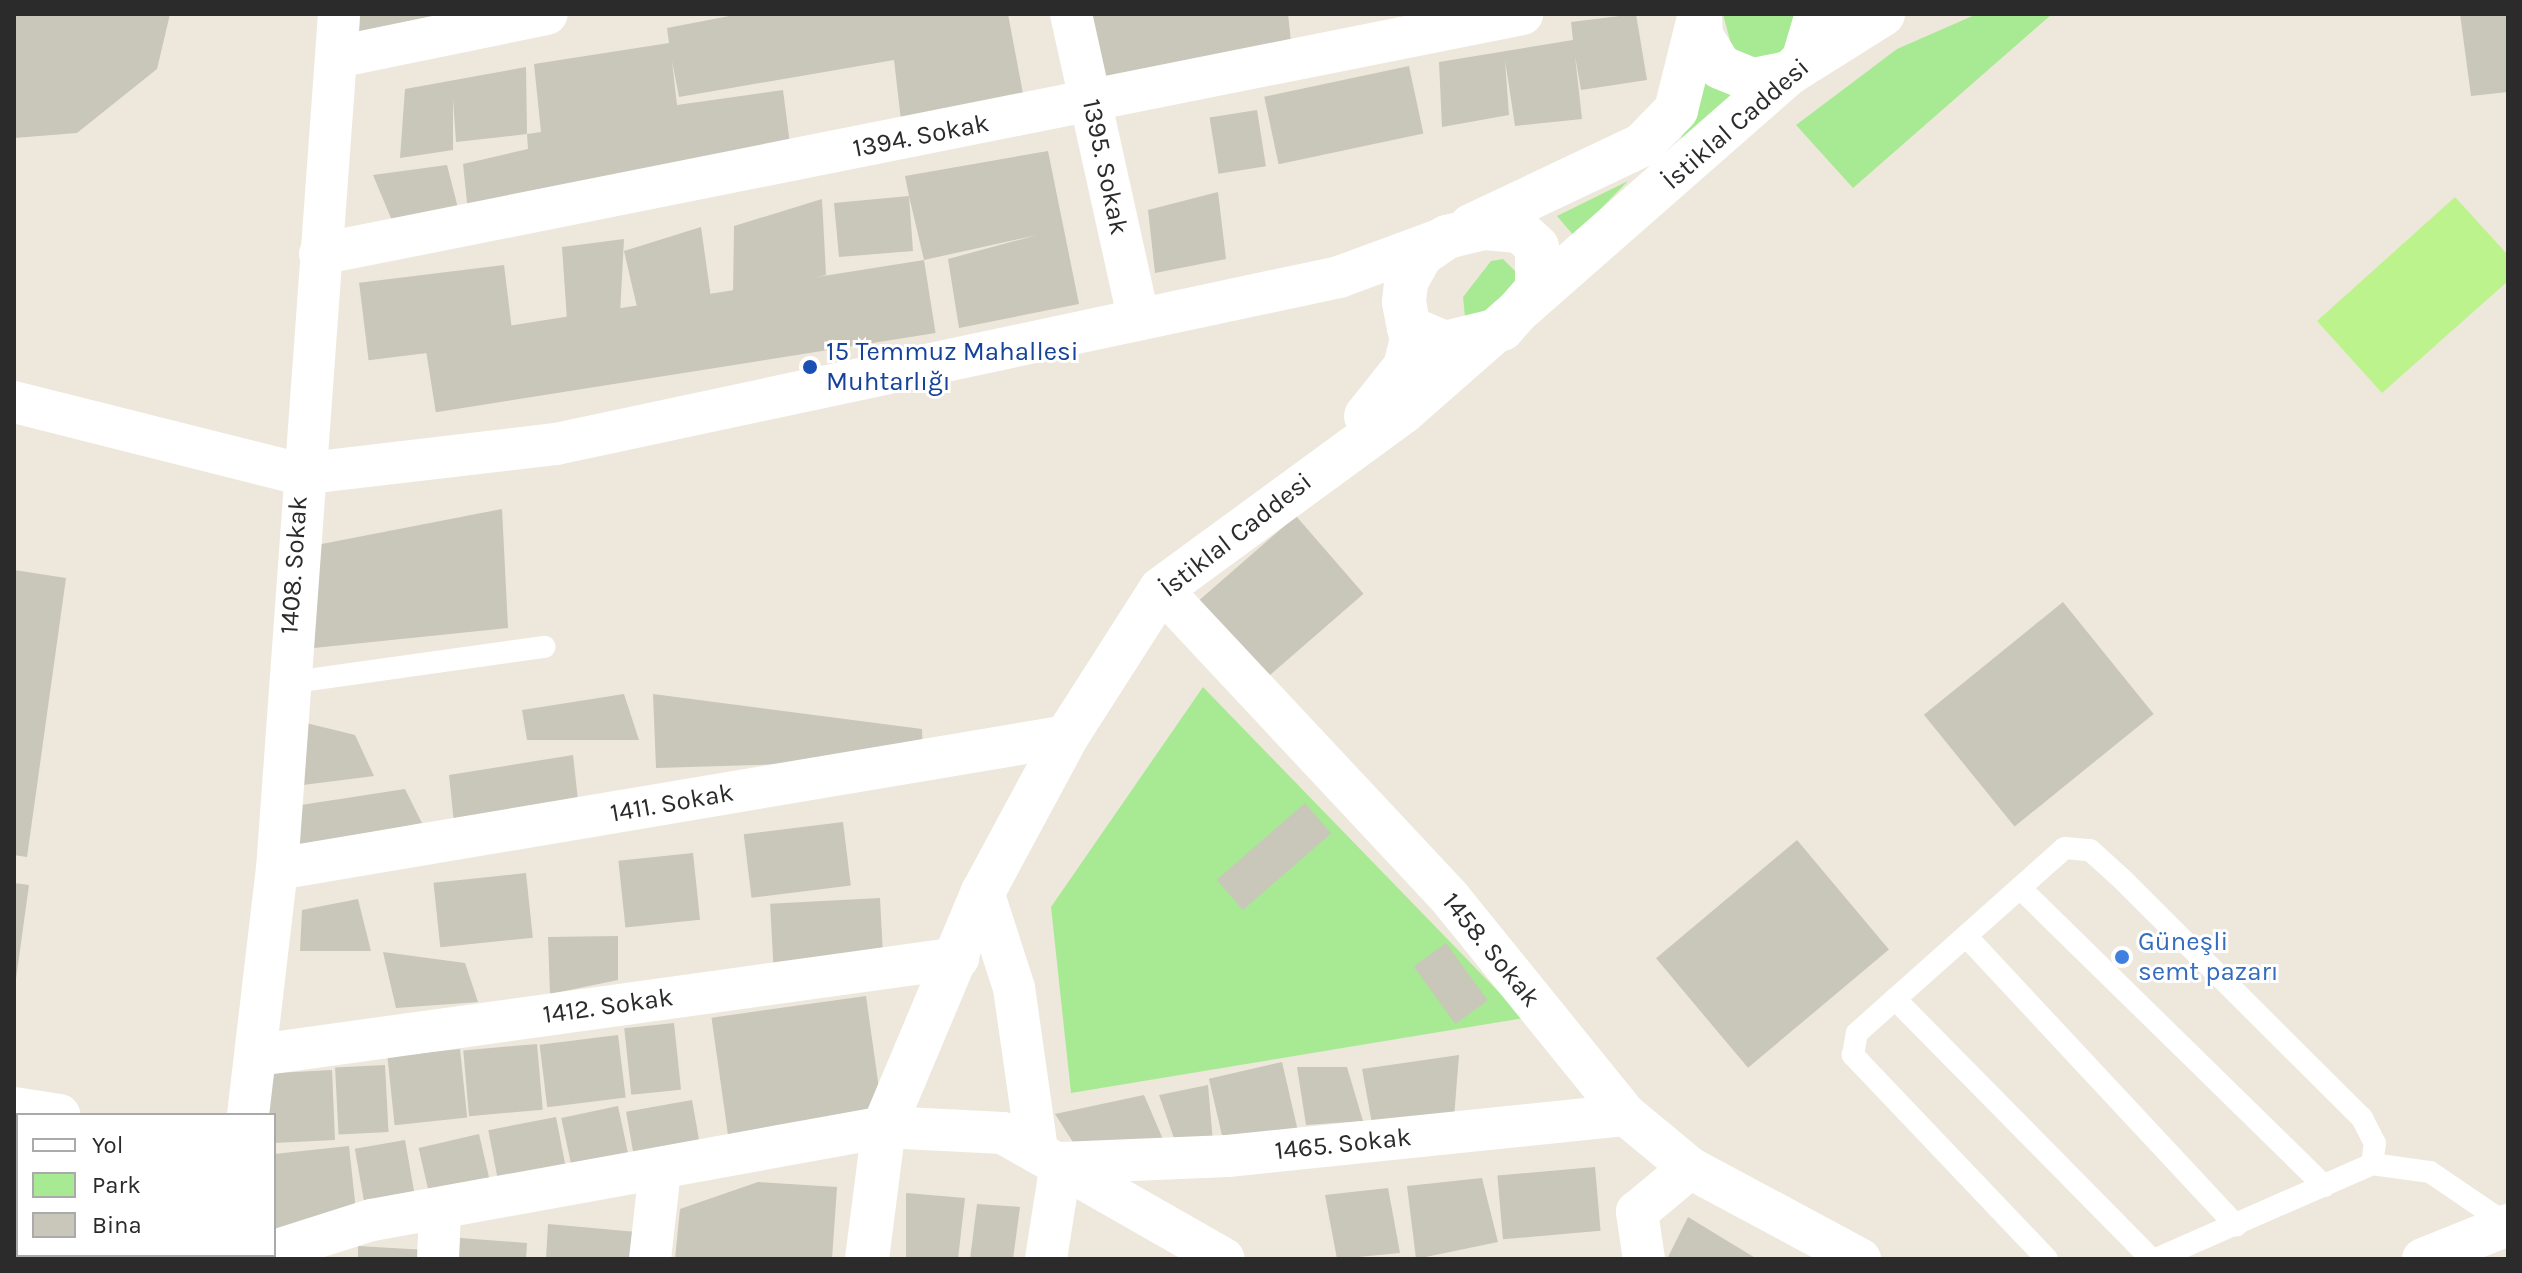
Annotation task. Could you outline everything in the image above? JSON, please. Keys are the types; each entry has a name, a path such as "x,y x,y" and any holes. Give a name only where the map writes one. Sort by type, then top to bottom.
{"street":[{"name":"1408. Sokak","path":"248,1113 258,1055 277,869 300,474 339,14"},
{"path":"337,57 547,14"},
{"name":"1395. Sokak","path":"1071,14 1139,320"},
{"name":"1394. Sokak","path":"320,254 1522,14"},
{"path":"1700,16 1720,67 1753,80 1789,73 1814,44 1817,14"},
{"name":"İstiklal Caddesi","path":"867,1259 884,1127 958,958 983,892 1067,736 1161,589 1502,329 1789,73 1883,14"},
{"path":"14,402 300,474 556,444 1339,277 1447,237 1642,145 1676,110 1700,16"},
{"path":"1292,489 1393,390 1405,367 1409,328 1410,270 1447,237 1502,229 1520,231 1537,247 1537,289 1502,329 1445,343 1409,328 1383,285 1339,277"},
{"name":"1458. Sokak","path":"1161,589 1450,898 1626,1115 1690,1168 1860,1259"},
{"name":"1411. Sokak","path":"277,869 1067,736"},
{"path":"983,892 1014,988 1049,1156 1046,1259"},
{"name":"1412. Sokak","path":"258,1055 958,958"},
{"path":"14,1108 46,1113"},
{"name":"1465. Sokak","path":"1049,1156 1228,1156 1626,1115"},
{"path":"276,1250 372,1220 440,1212 884,1127 1003,1133 1049,1156 1224,1259"},
{"path":"1644,1259 1637,1212 1690,1168"},
{"path":"650,1259 660,1170"},
{"path":"438,1259 440,1212"},
{"path":"2423,1259 2508,1225"}],"lane":[{"path":"287,683 544,647"},
{"path":"2047,1259 1858,1068 1857,1033 2065,848 2090,850 2362,1118 2375,1143 2372,1164"},
{"path":"2020,888 2324,1186"},
{"path":"1966,936 2236,1226"},
{"path":"1895,999 2154,1259 2236,1226 2372,1164 2430,1172 2508,1225"}],"green space":[{"path":"1723,14 1797,14 1796,35 1780,54 1755,59 1732,48"},
{"path":"1977,14 2052,14 1853,188 1796,125 1897,49"},
{"path":"1707,78 1732,95 1677,147"},
{"path":"1628,181 1574,236 1557,216"},
{"path":"2455,197 2508,255 2508,281 2382,393 2317,321"},
{"path":"1503,259 1519,275 1498,311 1465,317 1463,297 1491,261"},
{"path":"1203,687 1524,1018 1071,1093 1051,907"}],"building":[{"path":"14,14 170,14 157,69 77,133 14,138"},
{"path":"360,14 439,14 439,21 359,35"},
{"path":"740,14 1008,14 1027,115 902,129 894,60 679,97 672,61 677,105 783,90 791,152 468,212 463,164 528,149 527,134 541,132 534,64 669,43 667,28"},
{"path":"1102,14 1288,14 1292,51 1088,90 1081,18"},
{"path":"1636,14 1647,80 1581,90 1575,56 1582,119 1515,126 1505,60 1509,115 1442,127 1439,62 1573,40 1571,22"},
{"path":"2460,14 2508,14 2508,92 2471,96"},
{"path":"1409,66 1423,133 1279,164 1264,97"},
{"path":"526,67 527,134 456,142 453,99 453,150 400,158 405,89"},
{"path":"1257,110 1266,166 1219,174 1210,118"},
{"path":"1048,151 1079,304 959,328 948,259 1037,235 924,260 905,176"},
{"path":"447,165 459,212 393,223 373,175"},
{"path":"1218,192 1226,259 1155,273 1148,210"},
{"path":"909,196 913,251 839,257 834,203"},
{"path":"822,199 826,275 733,296 734,226"},
{"path":"701,227 711,298 640,320 624,251"},
{"path":"624,239 620,314 567,320 562,247"},
{"path":"924,260 936,333 436,412 424,339"},
{"path":"504,265 514,342 369,360 359,283"},
{"path":"502,509 508,628 304,649 296,549"},
{"path":"1296,516 1364,594 1260,684 1193,606"},
{"path":"14,570 66,578 27,857 14,855"},
{"path":"2063,602 2154,714 2015,827 1924,715"},
{"path":"624,694 639,740 527,740 522,710"},
{"path":"653,694 922,729 923,760 656,768"},
{"path":"302,722 355,735 374,776 295,786"},
{"path":"573,755 580,818 454,823 449,775"},
{"path":"405,789 422,823 298,846 301,805"},
{"path":"1305,803 1331,833 1243,910 1217,880"},
{"path":"843,822 851,886 752,898 744,834"},
{"path":"1797,840 1889,950 1748,1068 1656,958"},
{"path":"693,853 700,920 625,927 618,861"},
{"path":"526,873 533,938 440,947 434,883"},
{"path":"14,883 29,885 16,979 14,979"},
{"path":"880,898 883,958 773,964 770,904"},
{"path":"358,899 371,951 300,951 302,910"},
{"path":"618,936 618,980 550,994 548,937"},
{"path":"1446,943 1488,1000 1455,1024 1414,967"},
{"path":"383,952 465,963 478,1002 396,1008"},
{"path":"866,996 883,1114 728,1136 712,1018"},
{"path":"674,1023 681,1090 631,1095 624,1028"},
{"path":"618,1035 626,1098 547,1107 540,1045"},
{"path":"537,1044 543,1110 469,1116 463,1050"},
{"path":"460,1049 467,1118 395,1125 387,1057"},
{"path":"1459,1055 1454,1118 1373,1129 1362,1069"},
{"path":"1282,1062 1298,1129 1224,1146 1209,1079"},
{"path":"385,1065 389,1132 339,1135 335,1068"},
{"path":"1297,1067 1347,1067 1363,1121 1306,1125"},
{"path":"332,1070 335,1140 276,1143 276,1113 259,1113 257,1074"},
{"path":"1208,1085 1213,1142 1175,1141 1159,1095"},
{"path":"1144,1095 1168,1151 1080,1153 1055,1114"},
{"path":"692,1100 701,1150 635,1162 626,1112"},
{"path":"618,1106 630,1163 573,1175 561,1118"},
{"path":"556,1117 568,1178 500,1191 488,1130"},
{"path":"479,1134 492,1190 431,1203 419,1148"},
{"path":"405,1140 417,1206 366,1215 355,1149"},
{"path":"349,1146 356,1211 276,1241 276,1154"},
{"path":"16,1165 16,1226 14,1226"},
{"path":"1595,1167 1601,1231 1503,1239 1497,1176"},
{"path":"1482,1178 1498,1242 1416,1259 1407,1186"},
{"path":"758,1182 837,1187 832,1259 675,1259 680,1209"},
{"path":"1388,1188 1400,1253 1337,1259 1325,1195"},
{"path":"906,1193 965,1198 958,1259 906,1258"},
{"path":"977,1204 1020,1207 1013,1259 970,1259"},
{"path":"1688,1217 1757,1259 1667,1259"},
{"path":"548,1224 637,1232 635,1259 546,1259"},
{"path":"460,1238 527,1243 526,1259 458,1259"},
{"path":"358,1246 427,1250 427,1259 358,1259"}],"place":[{"name":"15 Temmuz Mahallesi Muhtarlığı","path":"810,367"},
{"name":"Güneşli semt pazarı","path":"2122,957"}]}
